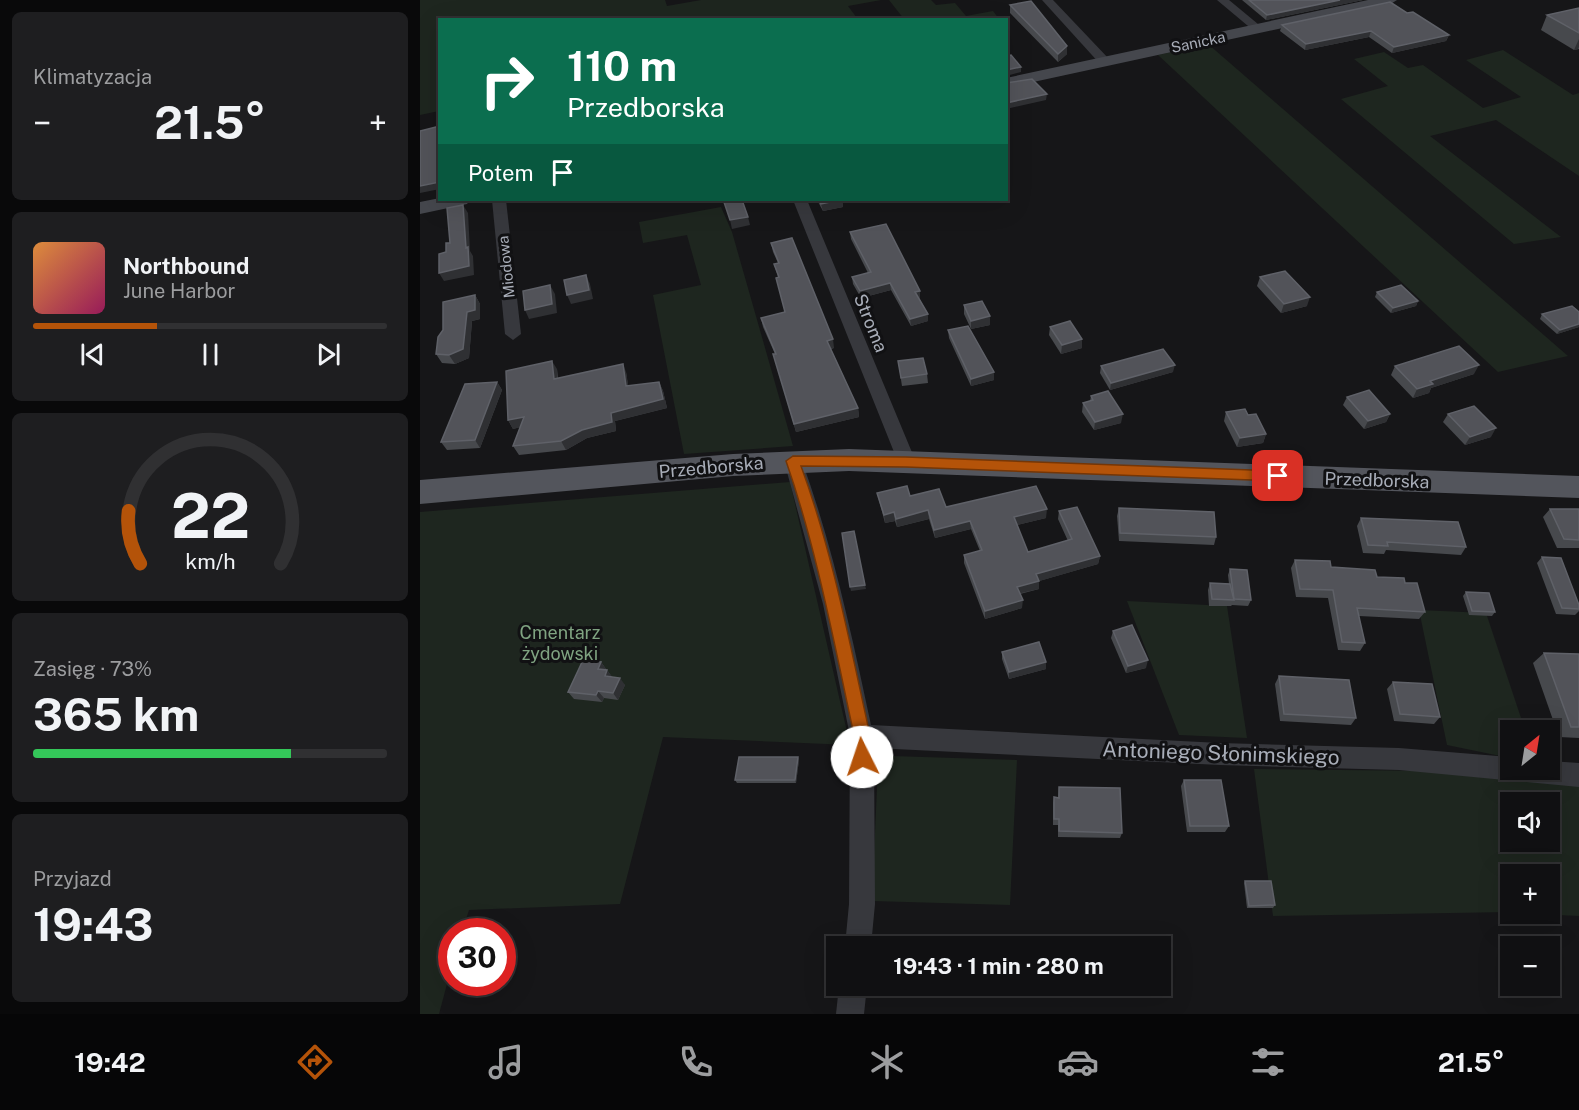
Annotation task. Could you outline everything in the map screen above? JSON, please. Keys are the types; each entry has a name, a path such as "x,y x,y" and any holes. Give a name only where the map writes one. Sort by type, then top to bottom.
{"main road":[{"name":"Przedborska","path":"420,492 793,461 906,462 1579,487"}],"street":[{"path":"1047,0 1106,62"},
{"path":"1222,0 1258,28"},
{"name":"Sanicka","path":"1008,83 1389,0"},
{"path":"420,208 455,201"},
{"name":"Miodowa","path":"499,201 513,334"},
{"name":"Stroma","path":"800,201 906,462"},
{"path":"793,461 806,499 834,604 862,735 862,904 859,936"},
{"name":"Antoniego Słonimskiego","path":"862,735 1220,754 1399,759 1579,775"},
{"path":"850,1014 852,996"}],"green space":[{"path":"420,0 665,0 667,6 701,0 881,0 848,6 857,18 438,18 438,111 420,115"},
{"path":"889,0 931,0 936,5 955,3 966,16 993,11 998,18 903,18"},
{"path":"1208,44 1568,356 1498,372 1158,55"},
{"path":"1503,50 1573,95 1579,93 1579,176 1496,120 1430,136 1561,237 1514,244 1341,99 1388,86 1354,59 1384,52 1408,68 1423,65 1483,108 1521,97 1466,60"},
{"path":"721,207 732,232 793,446 684,454 653,295 701,285 687,235 643,243 639,222"},
{"name":"Cmentarz żydowski","path":"790,482 850,745 663,737 620,904 469,910 466,918 438,918 438,996 444,996 439,1014 420,1014 420,512"},
{"path":"1127,601 1227,606 1247,738 1179,735"},
{"path":"1419,610 1486,613 1522,720 1500,720 1500,756 1447,745"},
{"path":"892,756 1017,760 1010,905 872,901 878,765"},
{"path":"1254,769 1438,771 1500,777 1500,780 1529,780 1579,785 1579,916 1560,915 1560,864 1500,864 1500,912 1273,916"}],"building":[{"path":"1249,0 1340,0 1267,15"},
{"path":"1031,1 1067,46 1058,54 1010,5"},
{"path":"1390,2 1407,13 1413,12 1449,35 1394,47 1371,31 1306,44 1282,25"},
{"path":"1579,8 1579,33 1547,15"},
{"path":"1011,55 1021,67 1008,70 1008,56"},
{"path":"1032,79 1047,94 1008,103 1008,83"},
{"path":"438,126 438,182 420,186 420,131"},
{"path":"742,201 748,217 730,220 724,202"},
{"path":"820,201 835,201 821,204"},
{"path":"463,205 469,266 439,273 439,254 446,252 446,243 450,243 447,208"},
{"path":"886,224 920,291 915,292 928,314 910,319 890,283 860,291 852,277 871,272 850,232"},
{"path":"792,238 833,339 827,341 858,408 794,424 773,354 776,354 761,318 785,312 776,278 779,277 774,264 779,263 771,243"},
{"path":"1285,271 1310,297 1284,304 1260,277"},
{"path":"586,275 589,290 567,295 564,280"},
{"path":"550,285 552,304 525,310 523,291"},
{"path":"1401,285 1418,301 1393,308 1377,292"},
{"path":"475,295 475,310 467,312 463,349 449,355 436,354 438,337 443,330 443,302"},
{"path":"982,301 990,316 971,321 964,305"},
{"path":"1572,306 1579,312 1579,324 1560,330 1542,314"},
{"path":"1070,321 1082,339 1062,345 1050,327"},
{"path":"968,326 994,372 971,379 948,330"},
{"path":"1459,346 1479,365 1430,381 1433,384 1417,389 1395,366"},
{"path":"1163,349 1175,365 1111,383 1101,366"},
{"path":"923,358 927,374 901,378 898,361"},
{"path":"552,361 554,379 623,364 626,386 659,382 663,399 611,413 612,422 582,430 561,441 513,446 524,417 508,420 506,371"},
{"path":"497,382 475,440 441,442 465,384"},
{"path":"1369,390 1390,414 1368,421 1347,397"},
{"path":"1108,391 1123,414 1095,422 1083,403 1093,400 1091,396"},
{"path":"1474,406 1496,428 1470,437 1448,414"},
{"path":"1245,409 1248,415 1256,414 1266,434 1240,438 1226,412"},
{"path":"907,486 910,496 939,489 946,507 1036,486 1047,509 1014,517 1028,552 1072,539 1059,511 1077,507 1100,556 1036,574 1039,581 1017,587 1023,600 985,611 964,555 982,550 970,521 934,530 928,510 896,519 894,512 884,515 877,493"},
{"path":"1119,508 1214,512 1216,537 1120,533"},
{"path":"1550,509 1579,509 1579,540 1564,539"},
{"path":"1361,518 1458,522 1466,547 1387,542 1388,546 1368,545"},
{"path":"854,531 865,585 850,587 842,533"},
{"path":"1542,557 1561,558 1579,609 1562,608"},
{"path":"1295,560 1330,561 1331,567 1375,570 1377,577 1404,578 1405,583 1417,583 1425,612 1357,608 1365,643 1342,642 1333,590 1300,589"},
{"path":"1230,569 1247,570 1251,600 1234,599"},
{"path":"1210,583 1230,584 1234,600 1212,599"},
{"path":"1466,592 1489,593 1495,612 1472,611"},
{"path":"1132,625 1148,660 1128,666 1113,631"},
{"path":"1039,642 1046,662 1009,672 1002,652"},
{"path":"1544,653 1579,654 1579,727 1571,727"},
{"path":"583,660 601,662 598,669 607,670 605,676 620,678 613,693 598,691 596,695 568,692"},
{"path":"1279,676 1349,680 1356,718 1284,714"},
{"path":"1393,682 1432,684 1440,717 1400,714"},
{"path":"739,757 798,757 795,780 735,780"},
{"path":"1184,780 1221,780 1229,826 1190,826"},
{"path":"1059,787 1120,788 1122,833 1059,831 1059,819 1054,819 1054,797 1059,798"},
{"path":"1245,881 1271,881 1275,905 1249,906"}],"route":[{"path":"862,757 862,735 834,604 806,499 793,461 849,460 1278,476"}]}
